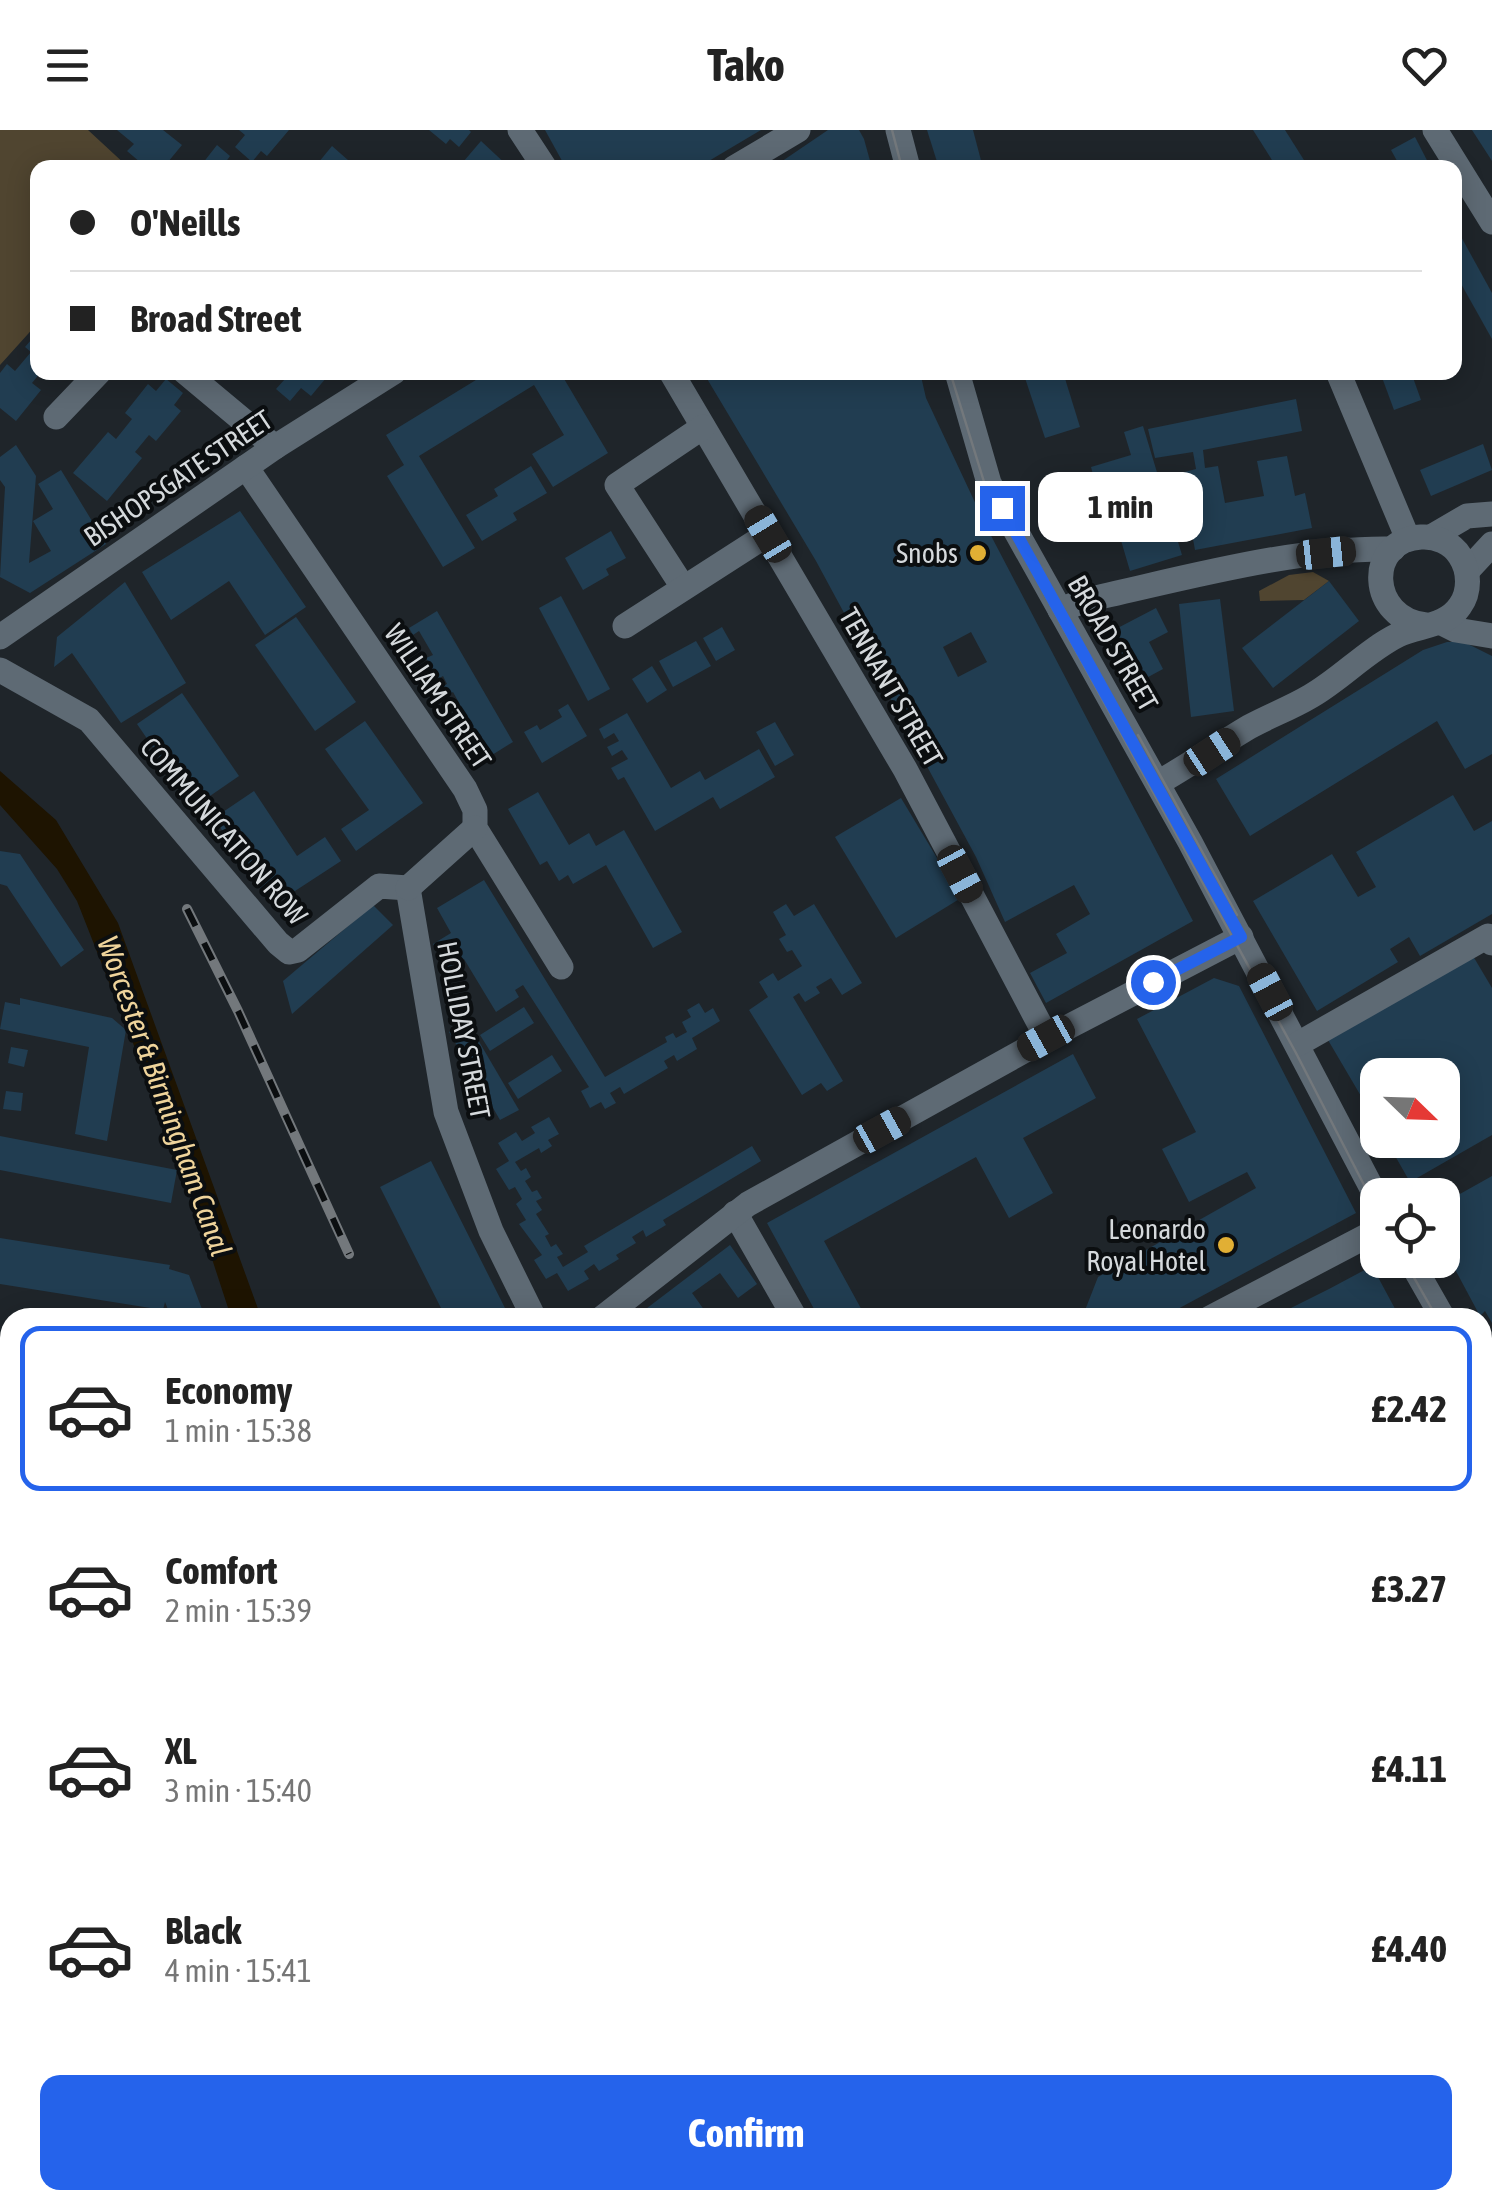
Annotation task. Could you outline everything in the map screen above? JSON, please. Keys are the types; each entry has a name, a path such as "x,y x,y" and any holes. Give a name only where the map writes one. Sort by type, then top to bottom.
{"street":[{"path":"520,130 540,160"},
{"path":"747,160 798,130"},
{"path":"898,130 906,160"},
{"path":"1435,130 1454,160"},
{"path":"1462,174 1492,222"},
{"path":"56,417 91,380"},
{"path":"195,380 275,447"},
{"name":"BISHOPSGATE STREET","path":"0,637 275,447 381,380"},
{"name":"TENNANT STREET","path":"676,380 905,769 1046,1038"},
{"name":"BROAD STREET","path":"959,380 988,482 1158,784 1367,1178"},
{"path":"1341,380 1411,542"},
{"path":"682,587 616,484 703,427"},
{"name":"WILLIAM STREET","path":"246,467 464,789 475,810 475,828 561,968"},
{"path":"1359,660 1384,601 1380,584 1382,564 1411,542 1468,516 1492,514"},
{"path":"625,626 768,534"},
{"path":"1060,610 1086,600 1326,553 1411,542 1454,548 1492,636"},
{"path":"1158,784 1250,727 1311,696 1400,634 1433,624 1461,605 1467,579 1492,544"},
{"path":"1326,553 1364,576 1399,618 1492,636"},
{"name":"COMMUNICATION ROW","path":"0,670 88,720 278,944 289,952 298,950 379,886 408,888"},
{"path":"408,888 475,828"},
{"name":"HOLLIDAY STREET","path":"408,888 446,1112 492,1231 529,1308"},
{"path":"1298,1044 1488,936 1492,942"},
{"path":"615,1308 735,1213 1046,1038 1241,937"},
{"path":"735,1213 789,1308"},
{"path":"1229,1308 1360,1239"},
{"path":"1420,1278 1436,1308"}],"shaded area":[{"path":"0,130 88,130 120,160 30,160 30,332 0,365"},
{"path":"1313,572 1329,581 1304,600 1260,601 1259,591 1289,575"}],"water":[{"name":"Worcester & Birmingham Canal","path":"0,771 56,820 118,923 258,1308 228,1308 183,1170 77,901 57,869 0,805"}],"building":[{"path":"117,130 163,130 182,145 170,160 138,160 127,151 134,144"},
{"path":"239,130 289,130 267,156 261,151 254,160 235,147 245,135"},
{"path":"429,130 471,132 459,147 450,139 446,144"},
{"path":"545,130 761,130 710,160 562,160"},
{"path":"828,130 859,130 870,160 784,160"},
{"path":"927,130 973,130 981,160 936,160"},
{"path":"1253,130 1285,130 1304,160 1272,160"},
{"path":"1472,130 1492,130 1492,161"},
{"path":"1415,137 1427,160 1397,160 1391,150"},
{"path":"481,141 501,160 465,160"},
{"path":"217,145 230,156 227,160 205,160"},
{"path":"332,146 348,160 321,160"},
{"path":"1462,238 1492,293 1492,339 1462,285"},
{"path":"30,353 30,380 41,390 16,421 0,408 0,373 7,364 15,371"},
{"path":"167,380 183,393 174,405 181,411 156,441 149,435 135,452 142,458 107,501 73,473 108,432 116,439 132,419 125,413 148,384 156,391"},
{"path":"284,380 324,380 311,396 301,388 290,401 276,389"},
{"path":"476,380 565,380 608,453 553,487 532,454 564,435 534,385 419,456 475,548 443,567 387,476 404,465 386,435"},
{"path":"708,380 922,380 926,398 987,528 1193,921 1046,1003 1030,973 1067,953 1056,934 1090,914 1074,885 1005,922 976,857 816,561","holes":["971,632 987,662 958,677 943,647"]},
{"path":"1026,380 1065,380 1080,427 1045,438"},
{"path":"1383,380 1414,380 1421,400 1394,410"},
{"path":"1296,399 1302,431 1203,450 1205,468 1218,466 1225,503 1264,496 1257,461 1287,456 1295,496 1305,493 1312,528 1195,550 1181,473 1196,469 1193,452 1155,458 1148,429"},
{"path":"1143,426 1182,555 1130,571 1120,537 1110,539 1091,467 1131,455 1124,432"},
{"path":"1483,444 1492,470 1431,496 1420,470"},
{"path":"16,445 36,476 29,563 51,551 33,521 53,509 38,484 61,470 106,544 30,593 0,577 5,487 0,480 0,457"},
{"path":"531,466 547,493 513,513 517,520 482,541 466,515 498,496 494,489"},
{"path":"240,511 306,607 265,635 229,581 171,620 142,572"},
{"path":"611,531 626,558 606,569 609,575 583,590 565,558"},
{"path":"1329,581 1359,621 1273,688 1242,648"},
{"path":"125,582 186,683 121,723 72,653 54,667 57,637"},
{"path":"561,596 610,689 588,701 539,608"},
{"path":"1220,599 1234,711 1191,717 1179,604"},
{"path":"1156,608 1168,632 1149,642 1163,669 1137,683 1110,632"},
{"path":"437,611 513,742 484,760 476,746 484,742 480,734 468,741 463,733 473,727 470,720 463,725 451,704 458,701 453,692 443,698 437,689 447,684 443,676 438,679 426,658 433,655 419,631 413,635 409,628"},
{"path":"296,617 356,702 315,731 255,645"},
{"path":"722,627 735,650 716,661 703,638"},
{"path":"696,641 711,666 673,687 659,661"},
{"path":"1447,642 1464,642 1492,656 1492,754 1465,769 1437,721 1250,836 1216,779 1423,650"},
{"path":"652,666 667,690 647,703 632,679"},
{"path":"182,693 239,776 194,807 137,724"},
{"path":"568,704 587,736 542,763 524,732 537,725 540,730 562,717 558,710"},
{"path":"627,713 671,788 700,771 705,780 759,749 775,777 720,809 713,797 655,831 624,777 618,780 611,768 628,759 622,750 612,756 607,747 619,741 614,733 604,739 599,729"},
{"path":"365,721 423,803 356,851 341,829 369,810 325,749"},
{"path":"775,722 794,755 775,766 756,732"},
{"path":"254,791 297,856 325,837 341,861 272,906 214,818"},
{"path":"538,792 569,845 589,833 596,846 624,830 682,932 653,948 606,865 573,884 568,875 559,881 547,861 540,865 508,809"},
{"path":"1453,795 1474,831 1492,821 1492,914 1420,956 1409,937 1390,949 1398,962 1317,1011 1253,901 1332,854 1358,897 1376,887 1356,852"},
{"path":"901,798 961,898 896,938 835,837"},
{"path":"0,851 20,854 84,950 61,967 7,886 0,884"},
{"path":"484,880 605,1077 667,1042 665,1037 673,1033 676,1038 687,1032 682,1022 691,1017 687,1010 699,1003 705,1013 713,1008 720,1021 692,1038 697,1049 677,1061 674,1055 664,1061 668,1068 624,1094 620,1087 610,1093 616,1103 605,1109 601,1102 590,1108 581,1091 589,1087 523,985 515,990 519,997 496,1012 464,959 447,968 433,944 451,933 437,908"},
{"path":"786,904 794,916 814,904 862,983 842,995 831,978 816,987 820,993 805,1002 799,993 793,997 843,1081 827,1091 821,1083 802,1095 749,1010 768,997 759,982 773,973 778,981 802,966 779,939 786,935 773,912"},
{"path":"373,905 393,925 292,1014 283,981"},
{"path":"1473,956 1492,988 1492,1135 1460,1153 1460,1058 1360,1058 1360,1094 1328,1040"},
{"path":"1214,978 1239,986 1356,1213 1180,1308 1086,1308 1098,1277 1256,1188 1247,1172 1189,1202 1162,1149 1196,1132 1137,1019"},
{"path":"20,998 112,1018 126,1030 107,1141 75,1134 89,1047 0,1029 5,1002 20,1005"},
{"path":"524,1007 534,1023 490,1051 480,1035"},
{"path":"467,1021 519,1110 500,1120 449,1032"},
{"path":"11,1047 28,1050 24,1067 8,1063"},
{"path":"1073,1054 1096,1098 1023,1138 1053,1193 1009,1218 976,1157 824,1241 861,1308 814,1308 767,1223"},
{"path":"552,1055 562,1071 518,1099 508,1083"},
{"path":"6,1091 23,1093 21,1111 3,1109"},
{"path":"549,1117 559,1134 548,1140 552,1146 541,1153 539,1148 515,1162 521,1171 526,1168 531,1177 525,1181 542,1198 536,1201 542,1210 536,1214 549,1234 545,1236 551,1247 556,1244 563,1254 557,1257 563,1267 588,1252 584,1246 752,1146 761,1161 663,1220 666,1225 646,1237 643,1230 632,1237 636,1243 616,1255 619,1259 599,1271 594,1264 584,1271 589,1279 568,1291 557,1273 546,1279 534,1260 542,1255 519,1224 526,1220 516,1204 522,1199 515,1187 509,1190 496,1169 509,1161 498,1143 516,1132 522,1141 535,1133 531,1127"},
{"path":"0,1136 177,1170 171,1203 0,1170"},
{"path":"1396,1158 1452,1158 1417,1178 1408,1178"},
{"path":"431,1161 505,1308 441,1308 380,1187"},
{"path":"1492,1176 1492,1308 1476,1308 1460,1278 1460,1194"},
{"path":"0,1238 170,1265 169,1269 189,1275 202,1308 167,1308 165,1302 164,1308 150,1308 0,1284"},
{"path":"730,1245 757,1284 738,1298 720,1273 692,1293 703,1308 647,1308"},
{"path":"1360,1272 1360,1278 1378,1278 1395,1308 1291,1308"}],"tram line":[{"path":"892,130 900,160"},
{"path":"952,380 985,485 1360,1178"},
{"path":"1138,735 1237,915"},
{"path":"1414,1278 1431,1308"}],"railway":[{"path":"187,909 349,1254"}],"place":[{"name":"Snobs","path":"978,553"},
{"name":"Leonardo Royal Hotel","path":"1226,1245"}],"route":[{"path":"1002,508 1241,937 1153,982"}]}
